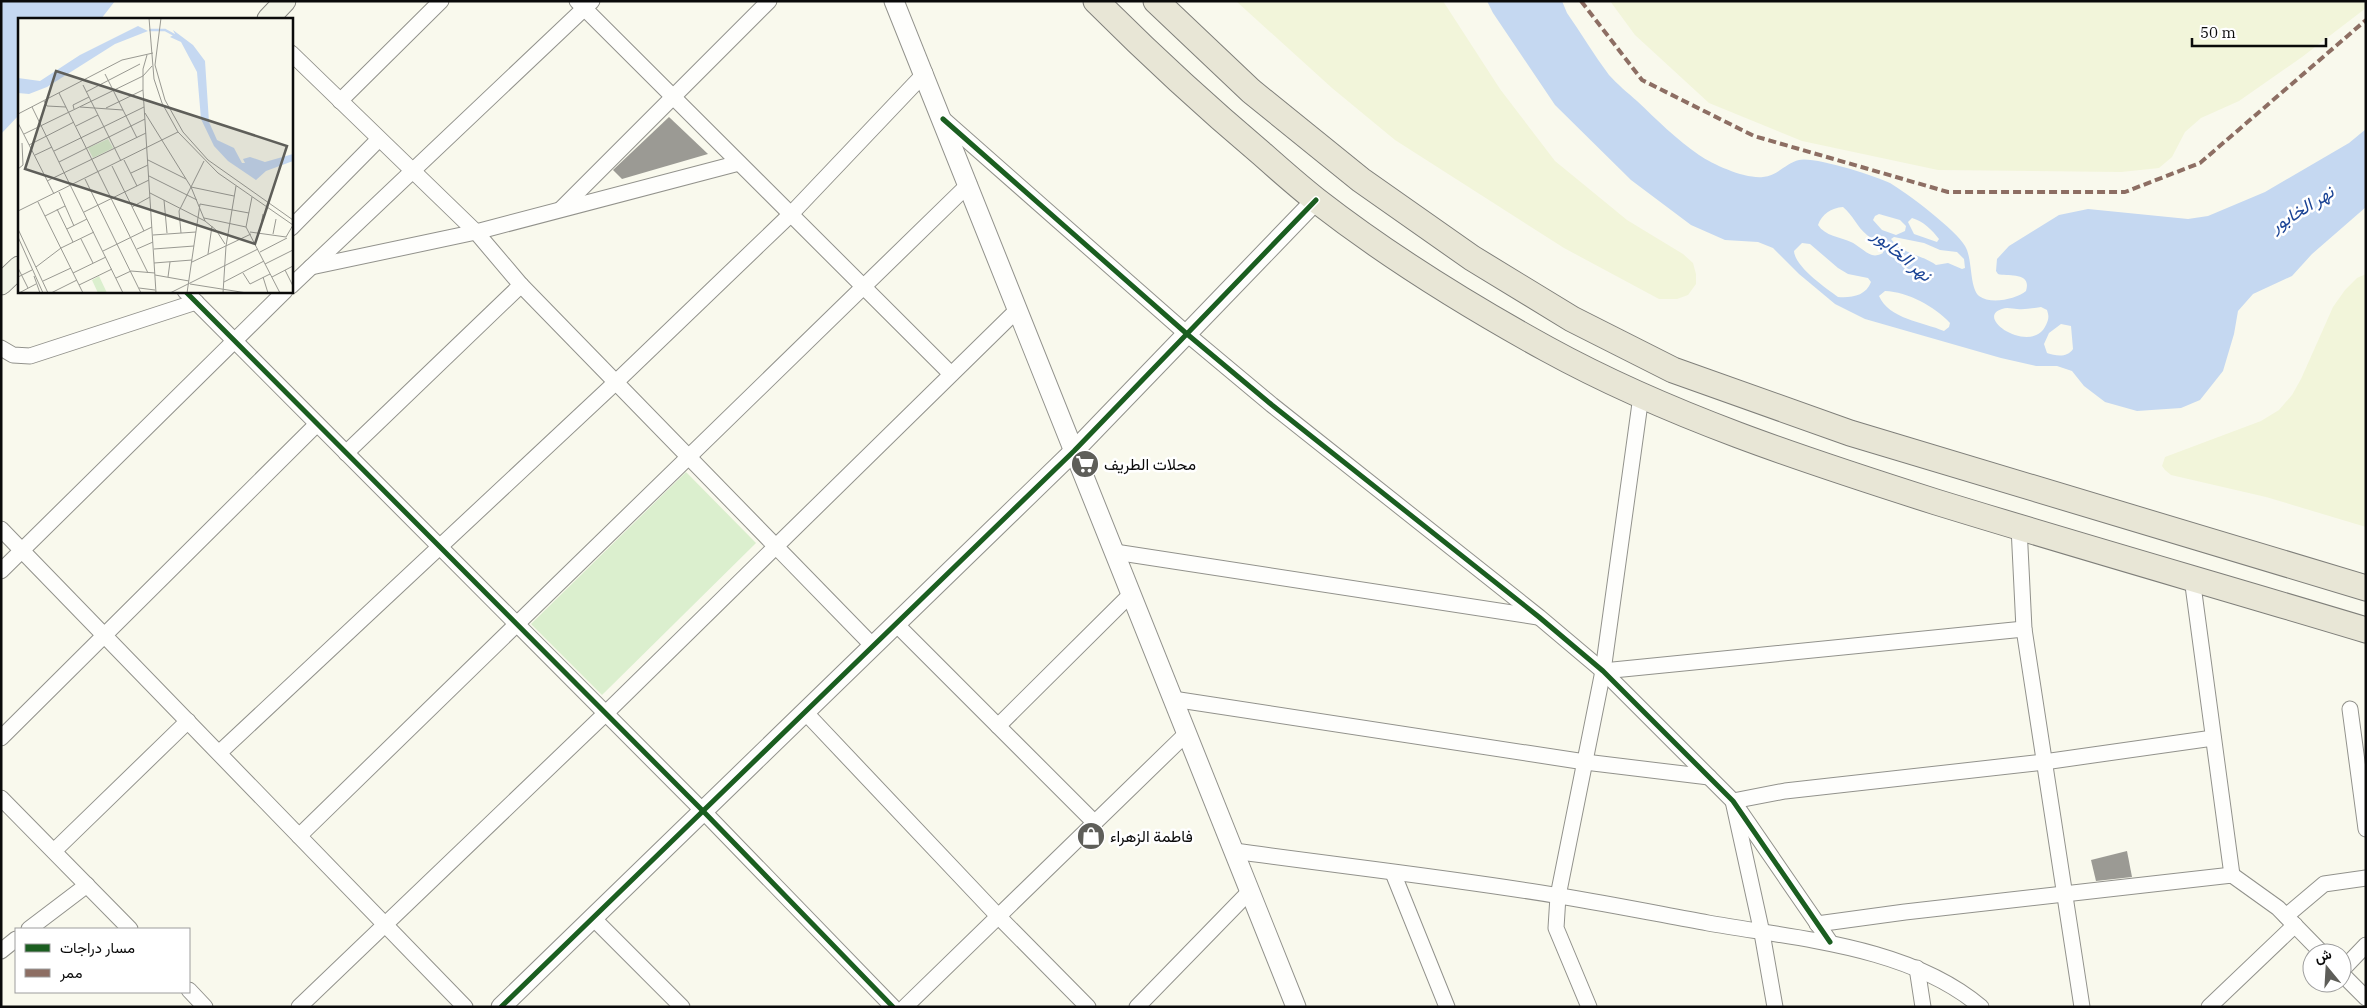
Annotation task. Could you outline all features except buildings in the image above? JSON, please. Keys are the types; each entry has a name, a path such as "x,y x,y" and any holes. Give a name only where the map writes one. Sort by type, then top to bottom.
{"highway":[{"path":"1096,1 1187,89 1316,200 1392,254 1462,300 1549,350 1641,396 1813,463 2019,527 2366,630"},
{"path":"1156,1 1251,91 1369,186 1472,258 1572,319 1673,370 1850,433 2366,588"}],"main road":[{"path":"269,18 285,1"},
{"path":"1,284 18,267"}],"street":[{"path":"340,101 441,1"},
{"path":"560,210 768,1"},
{"path":"894,1 925,73 1296,1007"},
{"path":"292,285 585,4 673,97 951,374"},
{"path":"292,54 378,140 476,232 521,285 873,646"},
{"path":"219,753 441,548 791,214 925,73"},
{"path":"943,119 1187,334 1272,405 1539,617 1603,671 1733,801 1830,942"},
{"path":"292,227 378,140"},
{"path":"311,267 476,232 739,163"},
{"path":"299,836 969,184"},
{"path":"501,1007 1074,451 1316,200"},
{"path":"346,453 521,285"},
{"path":"186,292 703,811 893,1007"},
{"path":"1,571 234,340 277,294"},
{"path":"1,348 12,355 30,356 196,302"},
{"path":"299,1007 606,713 1018,309"},
{"path":"1590,1007 1556,928 1558,896 1603,671 1641,396"},
{"path":"1,738 317,424"},
{"path":"2019,527 2024,629 2082,1007"},
{"path":"1,529 465,1007"},
{"path":"1115,552 1539,617"},
{"path":"2192,578 2232,876"},
{"path":"998,726 1131,594"},
{"path":"896,624 1095,823"},
{"path":"1603,671 2024,629"},
{"path":"1173,698 1585,762 1709,777"},
{"path":"2350,709 2366,829"},
{"path":"805,712 998,916 1088,1007"},
{"path":"54,851 188,721"},
{"path":"904,1007 1187,733"},
{"path":"1733,801 1785,791 2044,762 2213,738"},
{"path":"1,798 129,928"},
{"path":"1733,801 1762,933 1775,1007"},
{"path":"1234,852 1558,896 1762,933 1830,942 1917,968 1964,992 1982,1007"},
{"path":"1393,873 1447,1007"},
{"path":"1818,924 1905,912 2232,876 2278,908 2312,943"},
{"path":"2209,1007 2324,884 2366,878"},
{"path":"31,928 87,885"},
{"path":"1137,1007 1250,891"},
{"path":"593,918 682,1007"},
{"path":"1,951 15,940"},
{"path":"2352,961 2366,945"},
{"path":"1917,968 1923,1007"},
{"path":"2352,983 2366,998"},
{"path":"190,991 205,1007"}],"green space":[{"path":"1236,1 1443,1 1500,89 1555,161 1627,220 1683,254 1693,263 1696,284 1688,295 1677,299 1659,299 1564,248 1395,140 1332,88"},
{"path":"1610,1 2366,1 2366,8 2302,57 2239,101 2201,118 2185,132 2172,157 2159,168 2121,172 1938,170 1802,141 1709,103 1635,35"},
{"path":"2366,274 2366,527 2266,497 2171,475 2165,470 2162,466 2165,457 2261,421 2279,410 2292,395 2301,379 2333,307 2345,290 2357,278"},
{"path":"686,472 756,543 602,695 531,624"}],"water":[{"path":"1,1 115,1 102,18 18,18 18,116 1,134"},
{"name":"نهر الخابور","path":"1487,1 1562,1 1567,13 1609,75 1683,143 1699,155 1721,167 1739,174 1763,177 1773,174 1799,160 1817,161 1844,167 1890,183 1930,212 1960,239 1965,246 1969,258 1976,292 1984,299 2003,300 2026,291 2026,280 2018,276 1998,274 1996,271 1997,259 2009,246 2059,215 2088,209 2188,219 2208,216 2265,192 2349,143 2366,129 2366,207 2312,254 2292,276 2253,294 2238,311 2234,334 2223,371 2200,400 2181,408 2137,411 2105,402 2084,386 2072,371 2057,366 2036,366 2001,358 1865,319 1835,304 1799,274 1773,248 1758,242 1725,240 1691,225 1631,180 1555,105 1493,13","holes":["1843,207 1864,232 1879,245 1883,253 1872,255 1854,243 1821,229 1818,225 1822,218 1827,212","1879,214 1900,220 1906,226 1905,231 1896,235 1882,230 1873,220","1912,218 1927,226 1939,239 1937,242 1914,234 1908,222","1894,237 1924,243 1940,250 1957,252 1964,259 1965,268 1962,269 1948,263 1936,265 1896,244 1891,239","1802,243 1810,244 1838,268 1848,274 1868,278 1871,282 1869,287 1862,293 1848,297 1838,297 1812,277 1796,257 1794,251","1885,291 1903,294 1920,301 1936,311 1950,323 1949,327 1944,331 1907,319 1890,310 1879,296","2041,307 2047,310 2048,319 2039,334 2029,337 2018,336 1999,326 1995,320 1995,314 2004,308 2023,309","2061,324 2071,326 2073,349 2071,352 2065,355 2047,353 2044,344 2049,333"]}],"marked path":[{"path":"1581,1 1642,80 1754,136 1948,192 2125,192 2200,163 2366,20"}],"cycle path":[{"path":"943,119 1187,334 1272,405 1539,617 1603,671 1733,801 1830,942"},
{"path":"501,1007 1074,451 1316,200"},
{"path":"186,292 703,811 893,1007"}],"place":[{"name":"محلات الطريف","path":"1085,464"},
{"name":"فاطمة الزهراء","path":"1091,836"}]}
